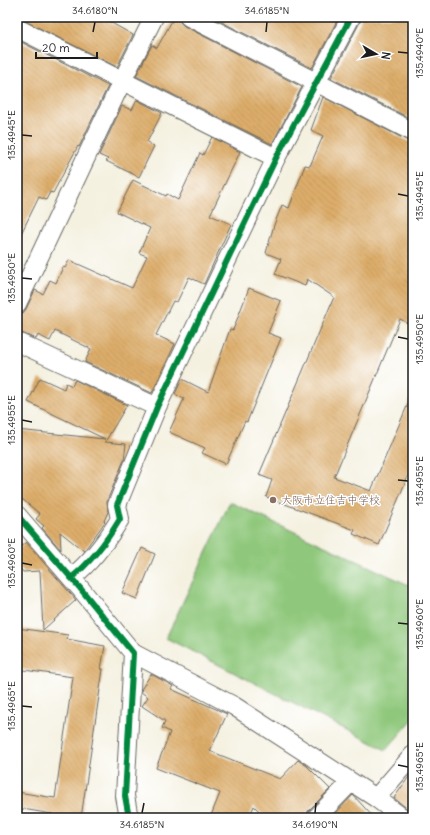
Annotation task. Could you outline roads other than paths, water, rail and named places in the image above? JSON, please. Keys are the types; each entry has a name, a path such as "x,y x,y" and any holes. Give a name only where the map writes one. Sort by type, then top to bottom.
{"street":[{"path":"17,304 122,81 154,17"},
{"path":"189,17 413,132"},
{"path":"71,578 82,570 115,528 120,519 117,505 157,406 276,158 351,17"},
{"path":"17,28 276,158"},
{"path":"17,342 157,406"},
{"path":"17,515 134,653 234,706 376,798 403,818"},
{"path":"129,818 125,796 134,653"},
{"path":"376,798 413,755"},
{"path":"316,818 351,782"}],"place":[{"name":"大阪市立住吉中学校","path":"273,500"}]}
